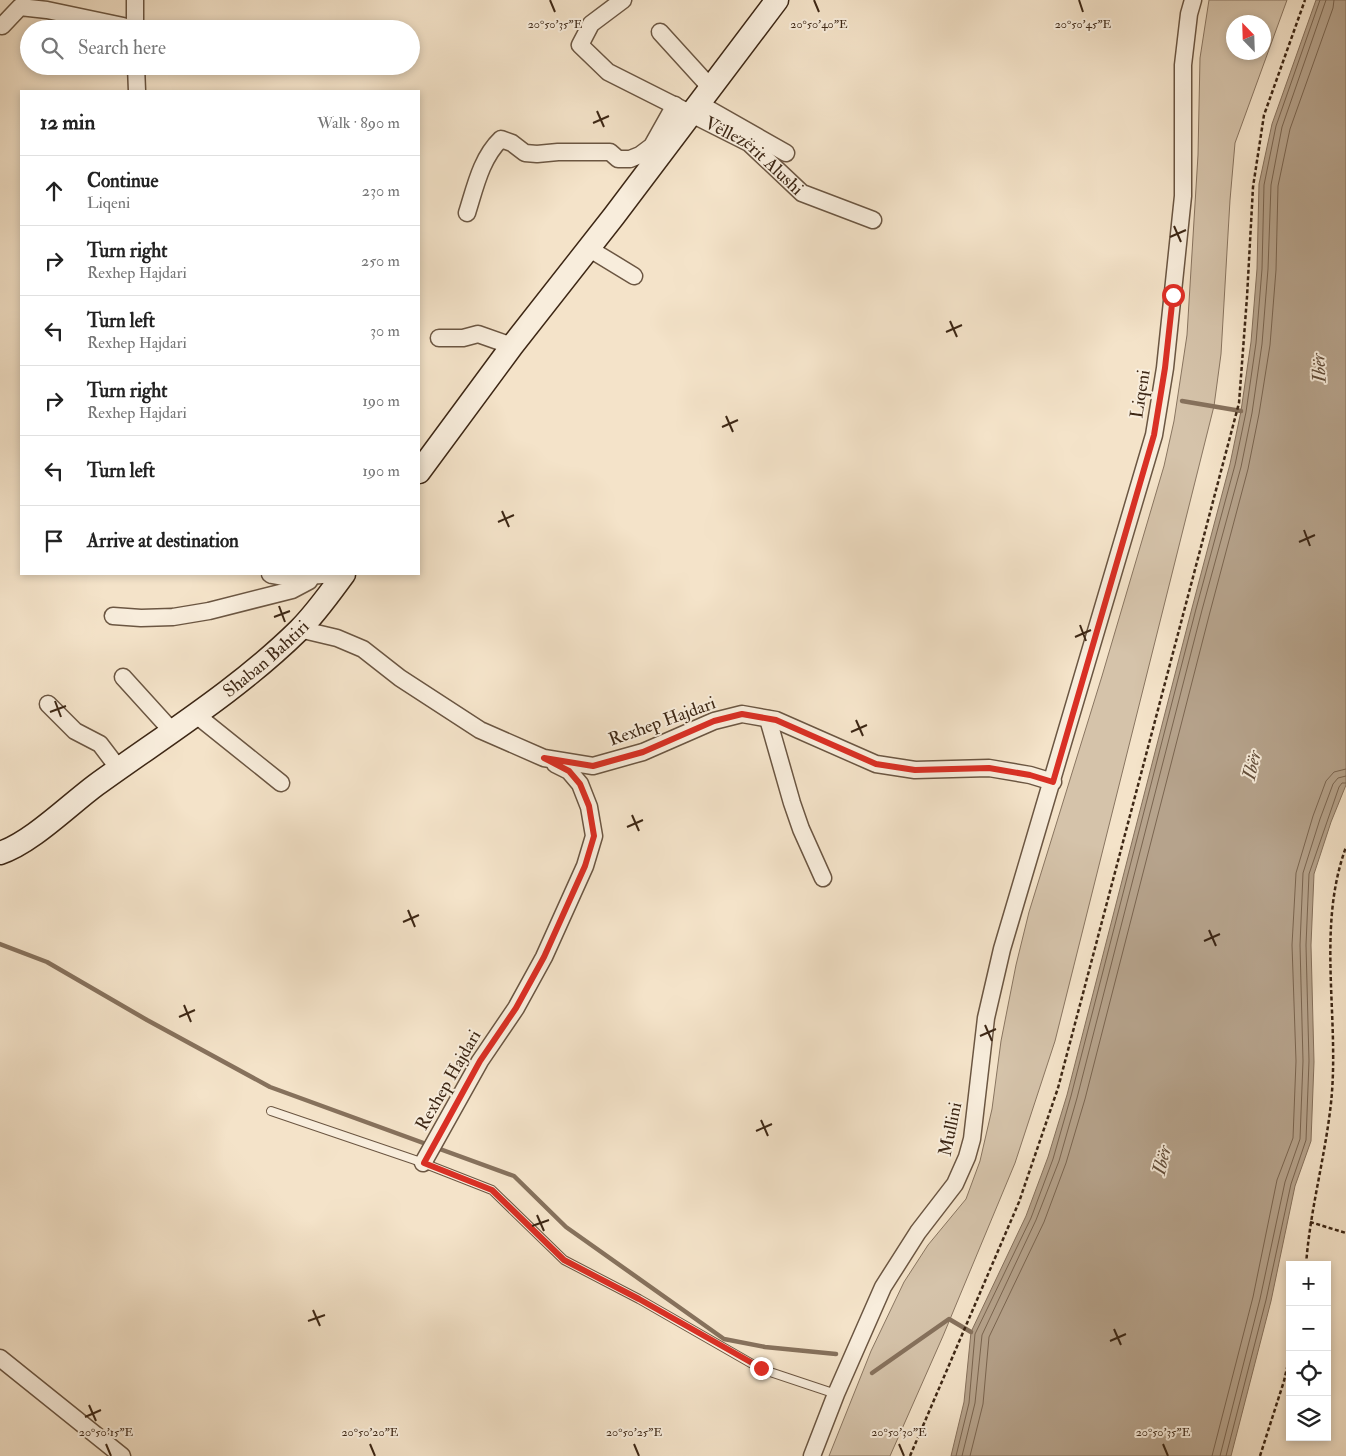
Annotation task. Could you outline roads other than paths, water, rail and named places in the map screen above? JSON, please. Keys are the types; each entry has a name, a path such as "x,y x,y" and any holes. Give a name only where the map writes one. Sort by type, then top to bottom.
{"main road":[{"name":"Vëllezërit Alushi","path":"420,471 512,346 588,248 694,103 741,50 777,0"},
{"name":"Shaban Bahtiri","path":"0,853 29,838 119,769 227,692 299,629 326,579"}],"street":[{"path":"135,0 135,20"},
{"name":"Vëllezërit Alushi","path":"623,0 591,24 580,45 608,72 694,103 786,153"},
{"name":"Liqeni","path":"1053,782 1154,435 1165,368 1183,196 1183,65 1189,14 1193,0"},
{"path":"2,26 20,7 47,10 94,20"},
{"name":"Vëllezërit Alushi","path":"660,32 694,103 750,143 802,193 873,220"},
{"path":"136,75 137,90"},
{"name":"Vëllezërit Alushi","path":"467,213 481,169 494,146 501,139 512,143 525,153 610,152 618,158 630,159 652,146 694,103"},
{"path":"588,248 634,276"},
{"path":"439,338 463,338 478,334 512,346"},
{"path":"271,575 326,579"},
{"path":"113,616 141,618 173,617 209,611 292,590 309,582 326,579"},
{"name":"Rexhep Hajdari","path":"299,629 337,638 363,649 400,678 480,730 569,771 580,784 589,806 594,836 585,866 544,957 516,1008 480,1061 424,1163"},
{"path":"123,677 172,731"},
{"path":"48,704 75,732 100,744 119,769"},
{"path":"195,714 281,783"},
{"name":"Rexhep Hajdari","path":"544,758 593,766 643,752 714,721 742,714 768,719 800,730 876,764 915,770 989,768 1030,775 1053,782"},
{"path":"768,719 800,829 823,878"},
{"name":"Mullini","path":"812,1456 836,1394 883,1287 918,1232 955,1184 967,1157 972,1139 986,1018 994,982 1002,949 1053,782"},
{"path":"0,1358 122,1456"}],"lane":[{"path":"271,1111 424,1163 492,1190 564,1260 639,1299 761,1368 836,1394"}],"water":[{"name":"Ibër","path":"1316,0 1346,0 1346,785 1331,822 1314,874 1311,945 1314,1062 1311,1141 1295,1186 1271,1301 1231,1456 951,1456 964,1402 971,1332 1026,1216 1048,1157 1067,1095 1230,464 1241,411 1251,342 1257,269 1259,184 1272,124"}],"waterway":[{"path":"1182,401 1241,411"},
{"path":"0,944 47,962 147,1020 270,1087 514,1176 566,1227 724,1339 765,1347 836,1354"},
{"path":"872,1373 949,1319 971,1332"}]}
